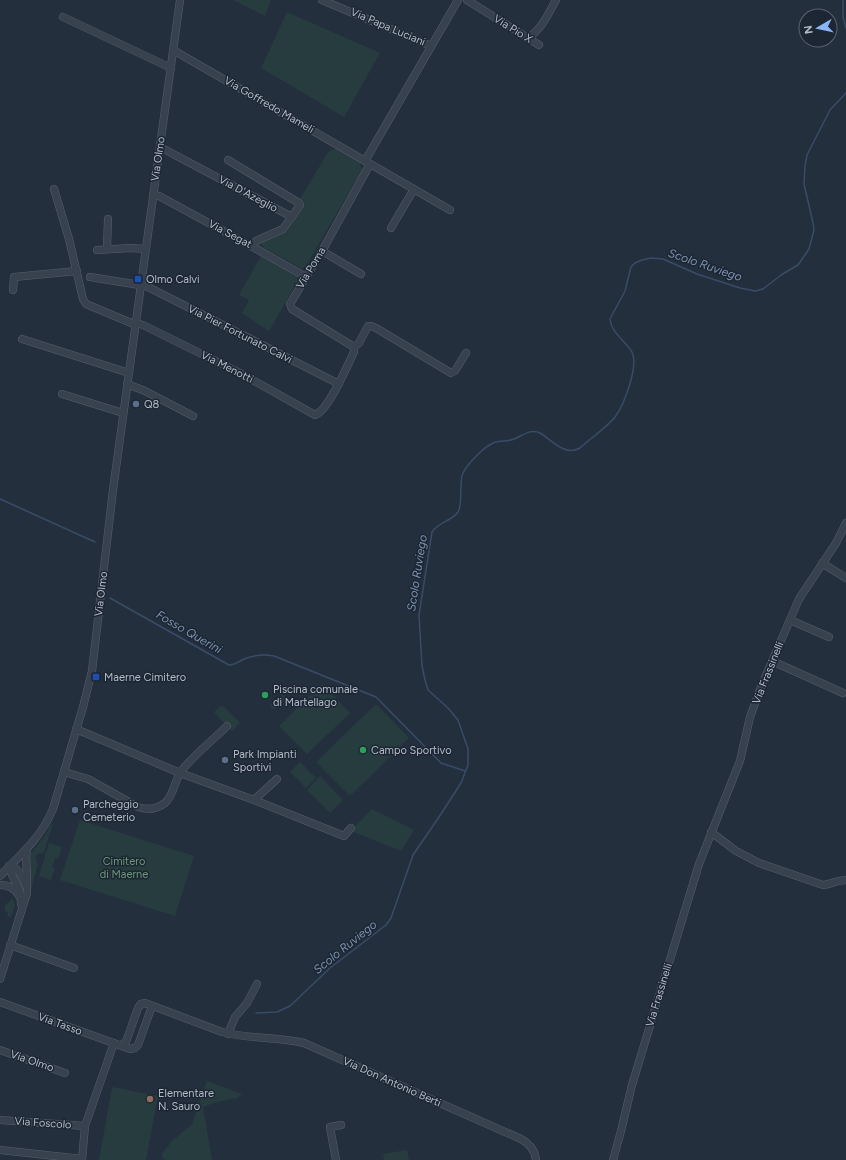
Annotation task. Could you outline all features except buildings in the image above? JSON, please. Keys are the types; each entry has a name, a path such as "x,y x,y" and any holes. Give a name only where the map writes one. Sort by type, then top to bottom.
{"street":[{"name":"Via Olmo","path":"0,876 27,849 41,832 53,809 92,671 123,413 180,0"},
{"name":"Via Papa Luciani","path":"322,0 431,46"},
{"name":"Via Poma","path":"354,347 292,310 290,304 322,251 367,162 458,0"},
{"name":"Via Pio X","path":"467,0 539,45"},
{"path":"528,38 540,27 556,0"},
{"path":"63,17 171,68"},
{"name":"Via Goffredo Mameli","path":"173,50 450,210"},
{"name":"Via D'Azeglio","path":"160,147 292,217 283,229 256,241 251,246"},
{"path":"228,160 298,201 300,205 292,217"},
{"path":"13,290 14,277 76,271 69,239 54,189"},
{"path":"391,228 414,189"},
{"name":"Via Segat","path":"153,195 159,196 306,277"},
{"path":"107,249 108,219"},
{"path":"97,250 131,248 146,249"},
{"path":"322,251 361,274"},
{"name":"Via Menotti","path":"76,271 83,299 86,304 136,324 143,325 242,374 312,414 317,415 323,410 338,384"},
{"path":"90,277 141,284"},
{"name":"Via Pier Fortunato Calvi","path":"141,284 338,384"},
{"path":"338,384 354,352 354,347 358,344 366,328 369,326 451,373 455,371 466,353"},
{"path":"22,339 129,373"},
{"path":"127,384 145,391 193,416"},
{"path":"62,394 123,413"},
{"name":"Via Frassinelli","path":"613,1160 622,1131 632,1085 699,864 740,761 750,717 799,599 836,543 846,523"},
{"path":"822,563 846,578"},
{"path":"790,620 829,637"},
{"path":"772,661 843,693"},
{"path":"64,772 88,779 134,805 147,809 160,806 172,793 180,772 227,726"},
{"path":"76,729 180,772 344,836 351,828"},
{"path":"254,800 277,779"},
{"path":"711,832 736,851 759,863 823,885 846,880"},
{"path":"0,979 25,899 27,887 27,849"},
{"path":"21,910 20,891 11,872 10,866 16,868 27,887"},
{"path":"0,885 11,887 16,890 21,901"},
{"path":"10,945 74,968"},
{"path":"0,1150 82,1160 85,1126 117,1044 126,1042 138,1008 141,1004 152,1006 217,1031 231,1034 235,1016 247,1003 257,984"},
{"name":"Via Tasso","path":"0,1002 130,1049 135,1048 138,1045 152,1006"},
{"name":"Via Don Antonio Berti","path":"231,1034 292,1040 304,1043 521,1139 531,1147 536,1160"},
{"name":"Via Olmo","path":"0,1050 65,1073"},
{"name":"Via Foscolo","path":"0,1120 85,1126"},
{"path":"336,1160 330,1127 341,1125"}],"green space":[{"path":"233,0 271,0 265,16"},
{"path":"287,12 380,53 344,117 261,68"},
{"path":"334,149 337,149 360,163 362,170 306,266 302,269 264,248 261,244 287,231 305,203 300,199 327,154"},
{"path":"261,256 297,277 298,281 269,331 242,313 249,300 239,295"},
{"path":"322,684 350,713 307,754 279,726"},
{"path":"283,694 286,699 275,709 271,709 270,705"},
{"path":"222,705 240,723 232,731 214,712"},
{"name":"Campo Sportivo","path":"375,705 377,705 409,738 350,796 316,762"},
{"path":"300,762 316,778 306,788 290,772"},
{"path":"320,776 343,800 330,813 307,790"},
{"path":"372,809 414,830 401,851 351,831"},
{"path":"54,819 44,853 37,854 36,857 36,862 38,864 28,901 31,883 29,856 44,837"},
{"name":"Cimitero di Maerne","path":"80,820 194,856 175,916 60,880"},
{"path":"49,843 62,847 58,859 55,858 52,867 55,868 51,880 39,876"},
{"path":"13,898 15,905 11,917 7,916 8,912 5,911 5,905"},
{"path":"207,1081 242,1094 237,1098 217,1102 203,1107 212,1160 163,1159 162,1154 171,1142 192,1124"},
{"path":"112,1087 158,1096 146,1160 99,1160"},
{"path":"407,1150 409,1160 384,1160 383,1154"}],"waterway":[{"name":"Scolo Ruviego","path":"843,0 843,17 846,28"},
{"name":"Scolo Ruviego","path":"256,1013 277,1012 290,1006 330,968 386,925 391,918 413,855 461,783 468,765 468,749 458,720 448,708 428,690 422,666 419,615 432,532 458,512 460,503 461,478 465,469 476,456 489,445 496,442 512,440 533,431 540,433 564,449 574,450 580,448 615,417 630,385 634,358 632,352 613,329 610,319 625,291 631,267 635,263 651,258 663,259 697,274 740,288 755,291 763,289 781,275 798,265 809,249 814,230 804,184 807,155 830,110 846,93"},
{"name":"Fosso Querini","path":"0,499 95,542"},
{"name":"Fosso Querini","path":"110,598 229,665 255,656 274,656 376,697 441,763 465,771"}],"place":[{"name":"Olmo Calvi","path":"138,279"},
{"name":"Q8","path":"136,404"},
{"name":"Maerne Cimitero","path":"96,677"},
{"name":"Piscina comunale di Martellago","path":"265,695"},
{"name":"Campo Sportivo","path":"363,750"},
{"name":"Park Impianti Sportivi","path":"225,760"},
{"name":"Parcheggio Cemeterio","path":"75,810"},
{"name":"Elementare N. Sauro","path":"150,1099"}]}
